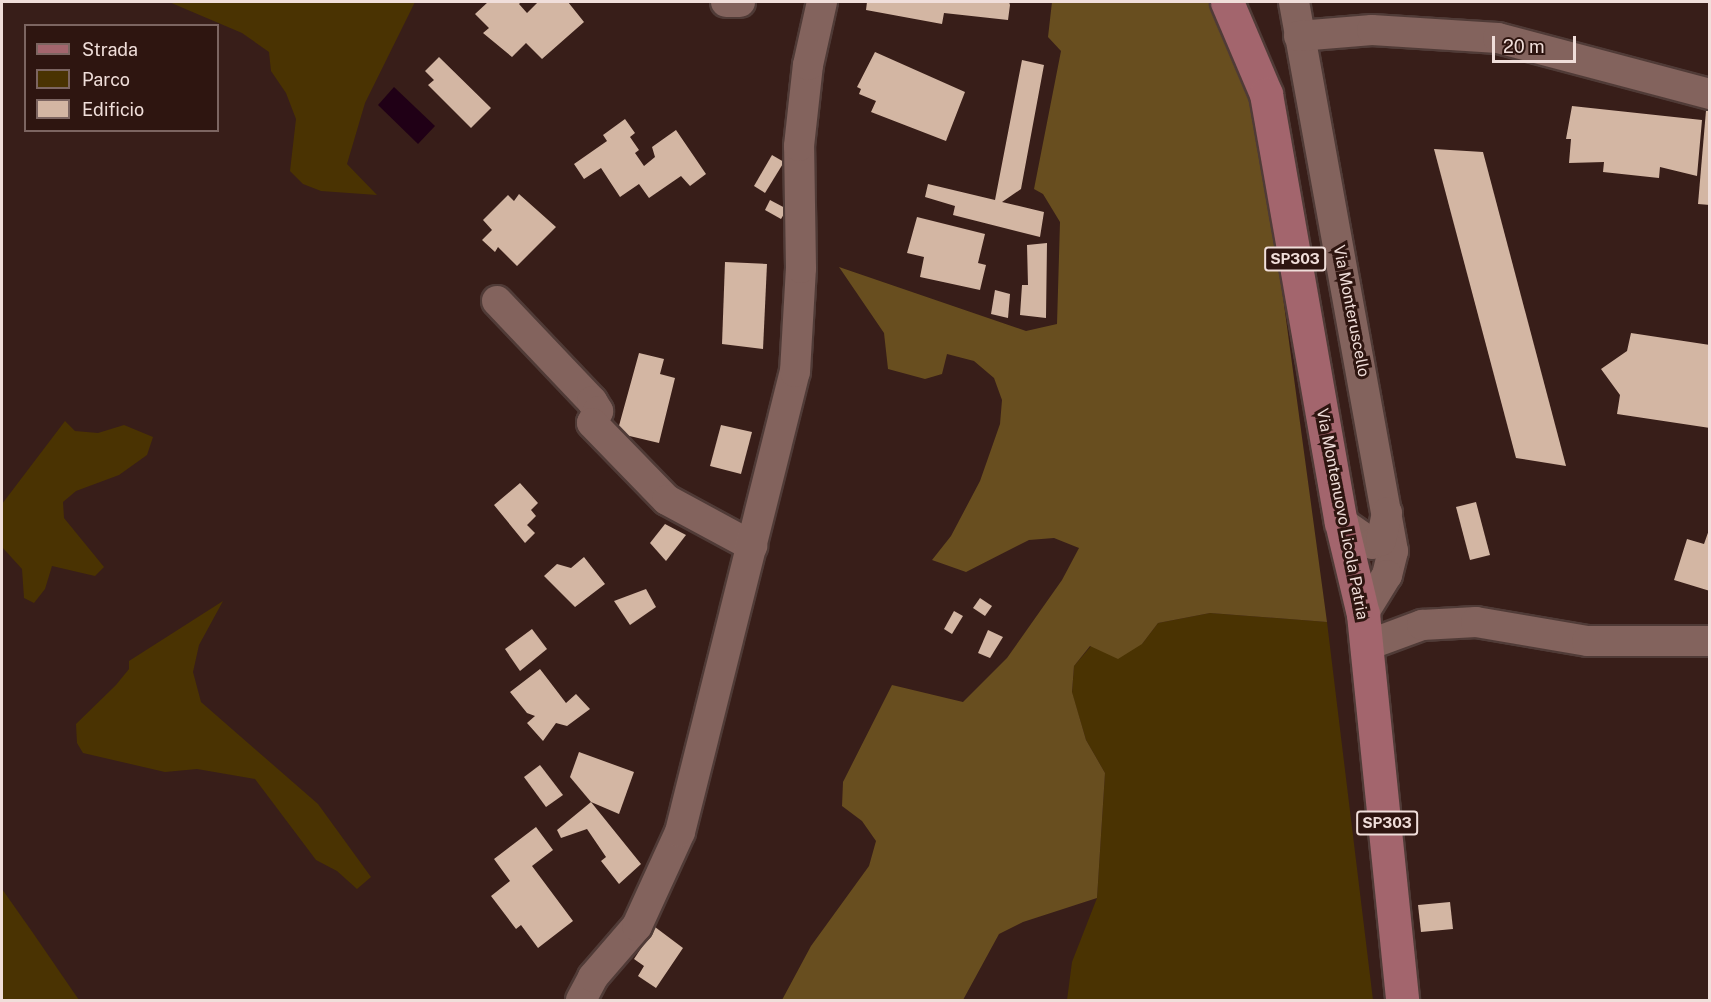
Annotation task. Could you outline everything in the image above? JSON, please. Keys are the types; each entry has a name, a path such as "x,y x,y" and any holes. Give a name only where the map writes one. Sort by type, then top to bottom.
{"main road":[{"name":"Via Montenuovo Licola Patria","path":"1227,2 1266,94 1341,522 1365,630 1402,1000"}],"street":[{"path":"726,2 740,2"},
{"path":"581,1000 593,977 637,926 680,832 795,372 801,268 799,146 808,65 822,2"},
{"name":"Via Monteruscello","path":"1294,2 1394,551 1387,576 1365,630"},
{"path":"1299,36 1372,30 1498,38 1710,94"},
{"path":"498,301 592,400 598,411 592,423 668,500 752,546"},
{"path":"1341,522 1372,544 1381,541 1388,510"},
{"path":"1365,630 1476,622 1587,641 1710,641"}],"green space":[{"path":"169,2 415,2 365,103 347,164 377,195 321,191 303,184 290,171 296,119 286,93 271,71 269,52 242,33"},
{"path":"65,421 75,431 98,433 124,425 153,437 147,455 119,475 76,491 63,502 64,518 104,567 95,576 52,566 45,589 34,603 24,598 22,569 2,547 2,504"},
{"path":"223,601 199,645 193,672 201,702 318,804 371,877 357,889 337,871 316,860 255,779 197,769 165,772 83,753 77,743 76,724 116,685 129,669 129,661"},
{"path":"1210,613 1327,622 1373,1000 1067,1000 1072,962 1097,898 1105,773 1086,740 1072,693 1074,666 1091,646 1142,644 1158,623"},
{"path":"2,889 33,933 79,1000 2,1000"}],"shaded area":[{"path":"1052,2 1213,2 1238,57 1265,164 1327,622 1210,613 1158,623 1142,644 1118,659 1090,646 1074,666 1072,692 1086,740 1105,773 1097,898 1023,922 999,934 963,1000 782,1000 811,946 869,866 876,841 862,821 842,806 843,782 892,685 963,702 1007,658 1062,580 1079,548 1054,538 1029,540 966,572 932,560 951,536 980,481 1000,424 1002,400 994,378 974,361 947,354 942,374 925,379 888,369 884,333 839,267 1026,331 1057,324 1060,222 1043,194 1034,189 1061,51 1048,37"},
{"path":"394,87 435,126 418,144 378,105"}],"building":[{"path":"488,2 521,2 519,4 527,13 538,2 568,2 584,22 542,59 526,43 512,57 483,33 489,28 475,14"},
{"path":"867,2 1009,2 1010,5 1008,20 944,13 942,24 866,10"},
{"path":"875,52 965,92 946,141 871,112 876,101 859,94 861,89 857,87"},
{"path":"439,57 491,108 471,128 428,85 434,80 425,71"},
{"path":"1022,60 1044,65 1021,189 1002,202 1044,212 1040,237 953,215 955,206 925,197 928,184 995,200"},
{"path":"1707,99 1710,99 1710,205 1698,204"},
{"path":"1572,106 1702,120 1697,176 1660,167 1659,178 1603,172 1604,162 1569,163 1571,139 1566,139"},
{"path":"625,119 635,133 630,137 639,150 635,153 644,166 655,157 652,147 676,130 706,174 690,186 681,176 649,198 639,184 620,197 601,168 584,179 574,164 607,141 603,135"},
{"path":"1434,149 1483,152 1566,466 1516,458"},
{"path":"772,155 784,162 765,193 754,186"},
{"path":"519,194 556,227 517,266 498,247 495,252 482,240 492,230 483,220 508,195 514,201"},
{"path":"770,200 787,209 781,219 765,210"},
{"path":"917,217 985,234 978,263 986,265 980,290 920,277 924,257 907,253"},
{"path":"1047,243 1046,318 1020,315 1022,285 1028,285 1027,245"},
{"path":"725,262 767,264 763,349 722,344"},
{"path":"995,290 1010,294 1008,318 991,314"},
{"path":"1631,333 1710,345 1710,428 1617,414 1620,395 1601,369 1627,351"},
{"path":"639,353 664,359 660,374 675,378 659,443 617,433"},
{"path":"721,425 752,432 741,474 710,466"},
{"path":"520,483 538,503 531,510 536,516 527,525 535,533 525,543 494,505"},
{"path":"1476,502 1490,555 1470,560 1456,507"},
{"path":"665,524 686,535 666,561 650,543"},
{"path":"1710,527 1710,591 1674,580 1687,539 1704,544"},
{"path":"584,557 605,584 575,607 544,576 557,564 571,568"},
{"path":"646,589 656,607 630,625 614,601"},
{"path":"980,598 992,606 985,616 973,608"},
{"path":"954,611 963,616 952,634 944,629"},
{"path":"532,629 547,649 520,671 505,649"},
{"path":"988,630 1003,637 990,658 978,653"},
{"path":"540,669 566,703 576,694 590,709 567,726 556,723 543,741 527,723 535,716 527,713 510,692"},
{"path":"579,752 634,772 619,814 591,802 570,777"},
{"path":"540,765 563,795 546,807 524,777"},
{"path":"591,802 641,864 619,884 601,861 606,857 587,829 561,838 557,830"},
{"path":"536,827 553,850 532,866 573,921 538,948 521,925 516,929 491,896 510,881 494,859"},
{"path":"1450,902 1453,929 1421,932 1418,905"},
{"path":"655,927 683,948 656,988 638,976 644,966 634,959"}]}
